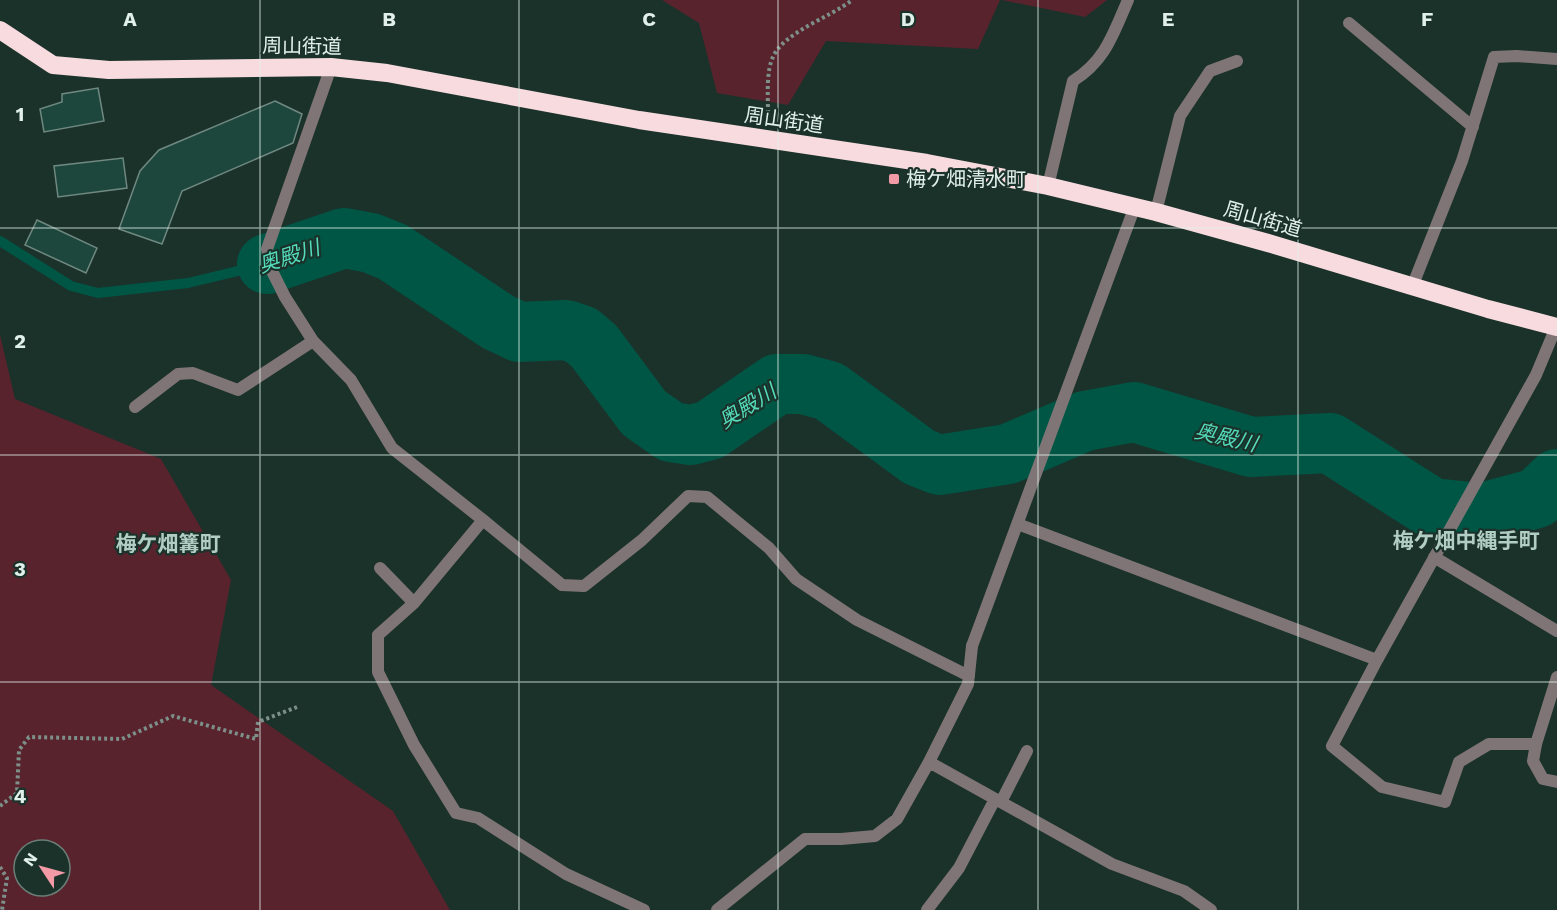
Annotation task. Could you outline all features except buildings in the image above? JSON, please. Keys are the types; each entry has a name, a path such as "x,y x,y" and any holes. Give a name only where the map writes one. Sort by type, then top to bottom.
{"highway":[{"name":"周山街道","path":"0,30 53,65 109,70 331,67 387,73 639,120 927,163 1048,186 1156,212 1268,243 1412,287 1556,327"}],"street":[{"path":"1048,186 1073,81 1088,72 1104,53 1128,0"},
{"path":"1349,23 1473,127"},
{"path":"1412,287 1462,161 1494,57 1557,59"},
{"path":"1156,212 1180,116 1210,71 1237,61"},
{"path":"331,67 267,249 272,271 285,297 313,341 351,380 392,448 562,585 584,586 642,540 688,496 707,496 769,548 796,579 857,620 969,676"},
{"path":"717,910 805,839 875,836 897,819 968,684 972,646 1135,207"},
{"path":"1536,744 1489,744 1459,762 1444,802 1382,787 1332,746 1377,660 1536,375 1556,327"},
{"path":"135,407 178,375 193,373 238,390 313,341"},
{"path":"483,520 414,603 378,635 378,672 414,745 456,813 478,818 566,874 644,910"},
{"path":"1018,524 1377,660"},
{"path":"1434,557 1557,631"},
{"path":"380,568 414,603"},
{"path":"1557,677 1533,761 1543,779 1557,782"},
{"path":"927,910 959,868 1027,751"},
{"path":"929,762 1112,864 1184,891 1211,910"}],"path":[{"path":"768,141 768,85 773,56 789,37 852,0"},
{"path":"0,806 16,793 19,750 29,737 122,739 173,716 256,740 258,722 297,707"},
{"path":"0,867 7,878 2,910"}],"shaded area":[{"path":"662,0 1000,0 978,49 826,41 788,105 717,93 699,23"},
{"path":"1002,0 1107,0 1085,17"},
{"path":"0,335 15,399 161,459 231,580 211,685 393,811 450,910 0,910"}],"waterway":[{"name":"奥殿川","path":"267,264 344,238 371,243 393,252 498,322 519,332 566,330 581,335 594,346 644,413 671,432 691,435 710,430 777,384 803,384 829,391 919,457 939,465 1008,454 1085,421 1134,412 1251,447 1330,443 1432,508 1482,513 1537,498 1557,479"},
{"name":"奥殿川","path":"0,241 71,286 98,293 188,283 267,264"}],"place":[{"name":"梅ケ畑清水町","path":"894,179"}],"district":[{"name":"梅ケ畑中縄手町","path":"1466,540"},
{"name":"梅ケ畑篝町","path":"168,543"}]}
